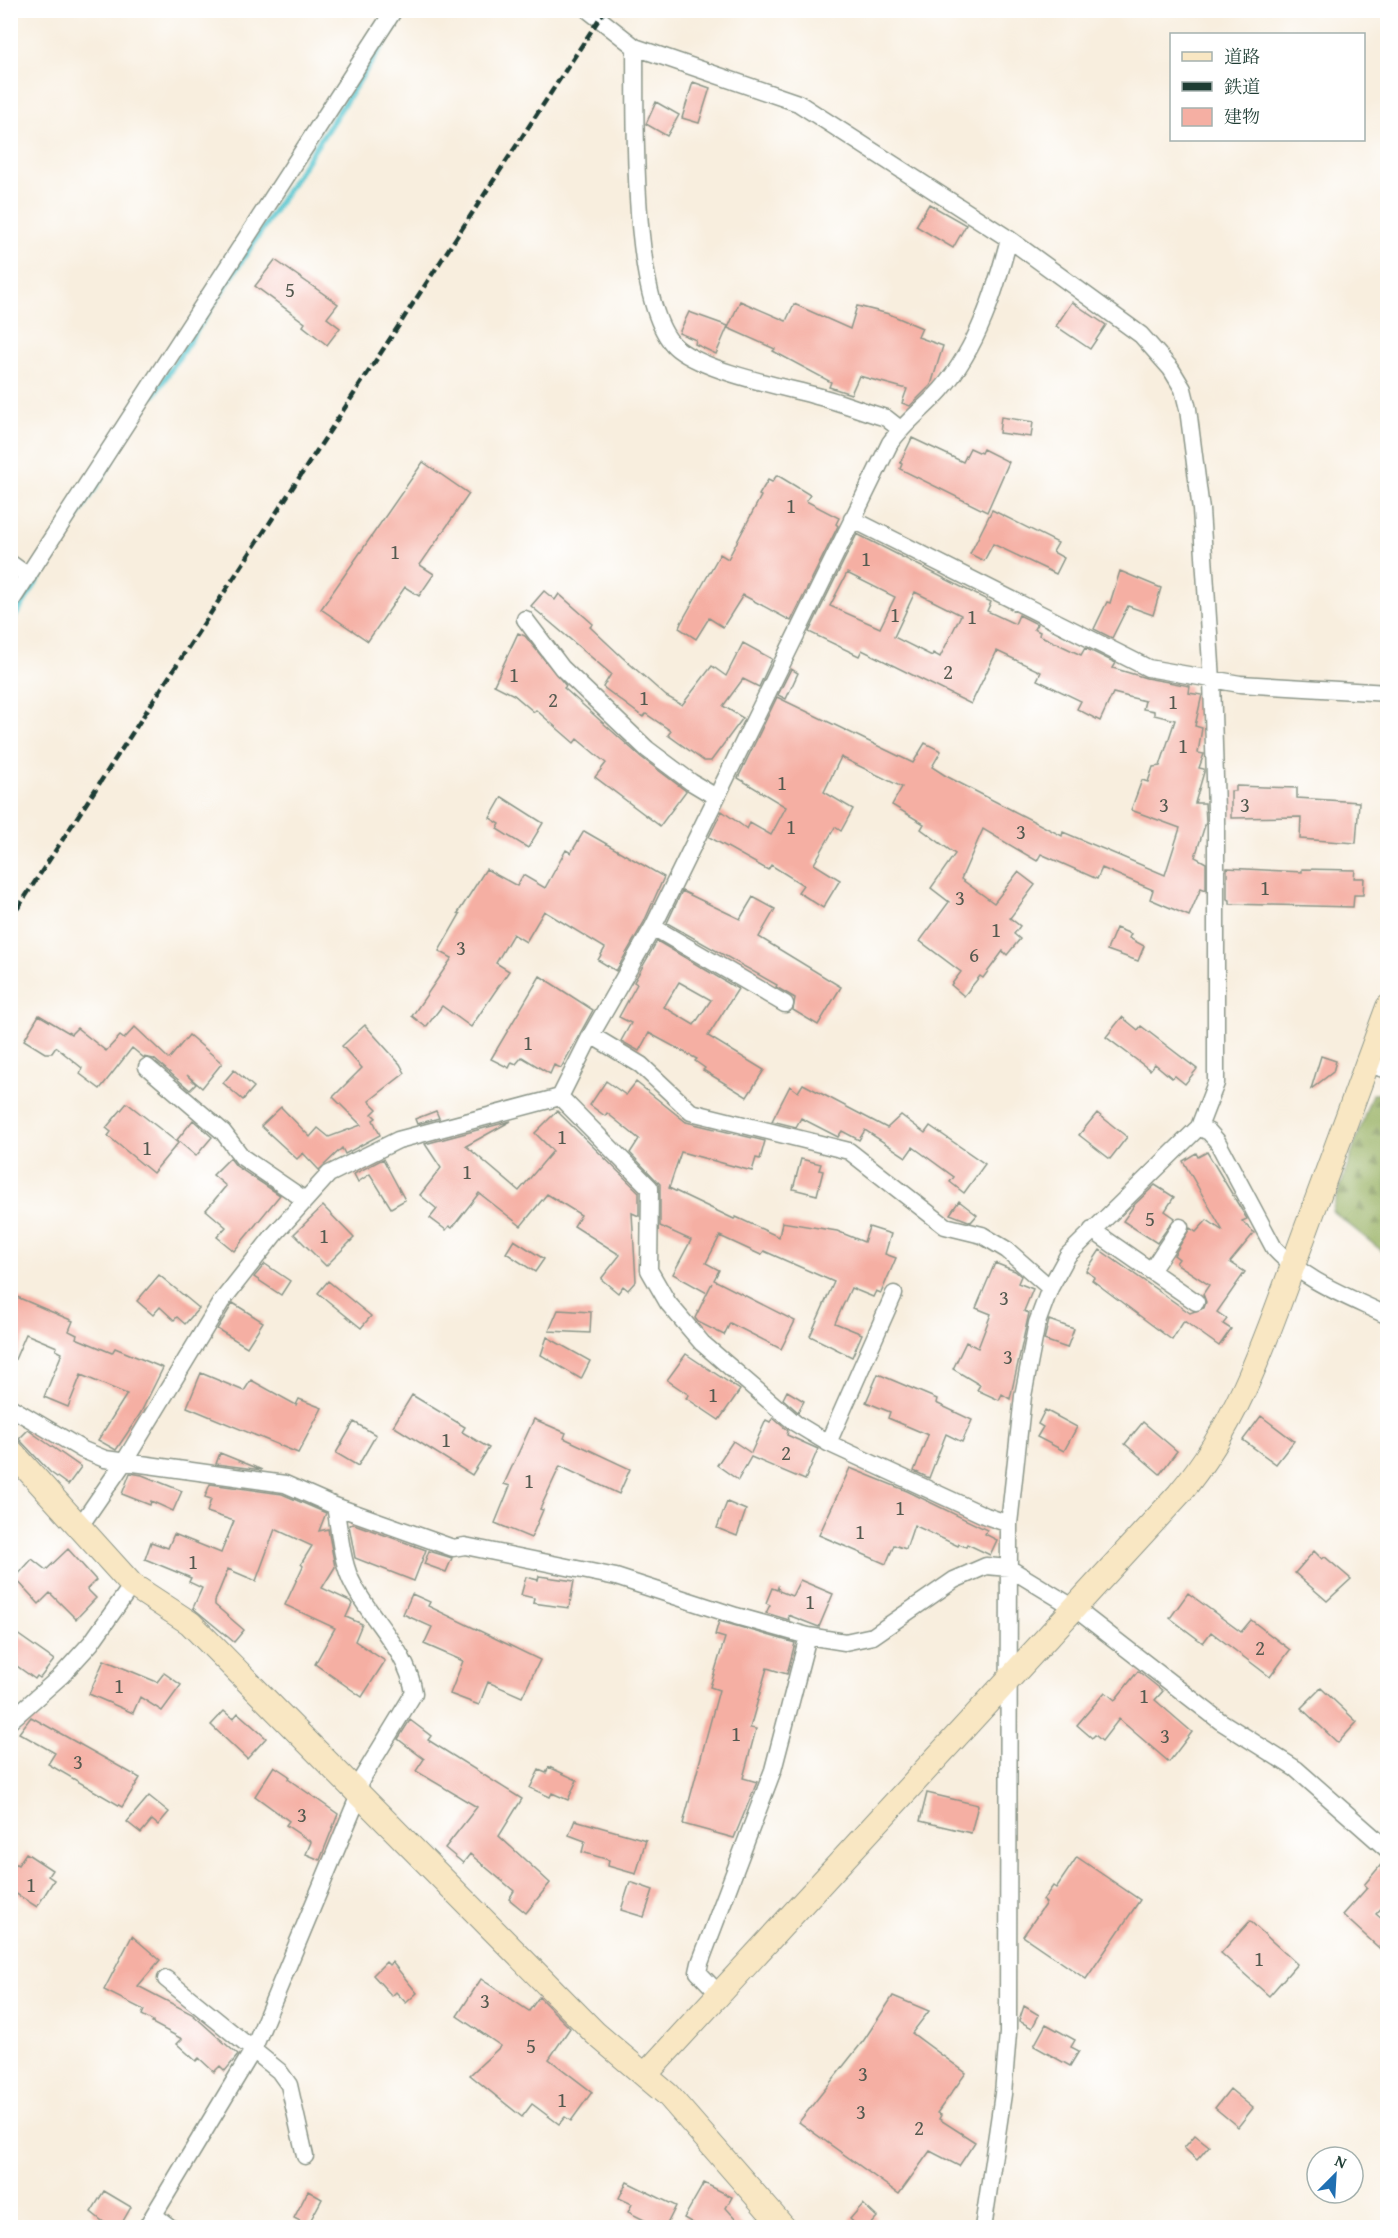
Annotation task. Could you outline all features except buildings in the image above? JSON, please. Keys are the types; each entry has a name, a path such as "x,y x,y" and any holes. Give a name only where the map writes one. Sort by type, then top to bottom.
{"street":[{"path":"10,603 394,10"},
{"path":"588,10 635,47 798,103 1009,239 1141,335 1171,369 1183,389 1193,435 1201,510 1212,680 1217,858 1216,1083 1199,1127 1068,1255 1050,1288 1037,1323 1023,1396 1009,1524 1008,2033 1002,2094 983,2228"},
{"path":"635,47 640,231 645,270 657,312 667,335 677,349 719,368 886,418 900,429"},
{"path":"80,1526 124,1462 221,1302 329,1174 398,1140 560,1097 591,1035 653,927 852,519 900,429 941,390 964,358 987,312 1009,239"},
{"path":"852,519 1130,661 1148,668 1212,680 1388,693"},
{"path":"10,564 28,576"},
{"path":"525,619 562,668 647,749 690,782 716,797"},
{"path":"653,927 785,1004"},
{"path":"645,2075 1179,1494 1212,1451 1243,1392 1292,1266 1377,1067 1388,1007"},
{"path":"591,1035 640,1065 691,1112 849,1151 945,1226 982,1235 1007,1250 1050,1288"},
{"path":"147,1067 223,1132 243,1156 305,1200"},
{"path":"560,1097 650,1188 649,1270 668,1303 702,1343 795,1423 828,1443 986,1516 1009,1524"},
{"path":"1199,1127 1209,1132 1217,1141 1274,1248 1292,1266 1388,1316"},
{"path":"1151,1270 1180,1227"},
{"path":"1092,1230 1196,1302"},
{"path":"828,1443 894,1294"},
{"path":"10,1407 83,1450 116,1462 285,1484 335,1506 453,1548 465,1546 616,1577 808,1636 845,1642 873,1636 954,1580 986,1566 1009,1568 1074,1607 1220,1721 1296,1769 1388,1850"},
{"path":"10,1450 132,1585 190,1623 595,2033 668,2095 784,2228"},
{"path":"171,2228 150,2221 253,2050 359,1795 361,1780 414,1694 407,1667 354,1587 346,1571 335,1506"},
{"path":"10,1721 61,1676 91,1642 132,1585"},
{"path":"719,1994 701,1978 698,1972 700,1963 773,1770 808,1636"},
{"path":"166,1979 279,2071 289,2085 305,2156"}],"green space":[{"path":"1372,1094 1387,1094 1387,1255 1332,1211"}],"waterway":[{"path":"154,395 405,10"},
{"path":"10,624 113,459"}],"railway":[{"path":"10,920 605,10"}]}
